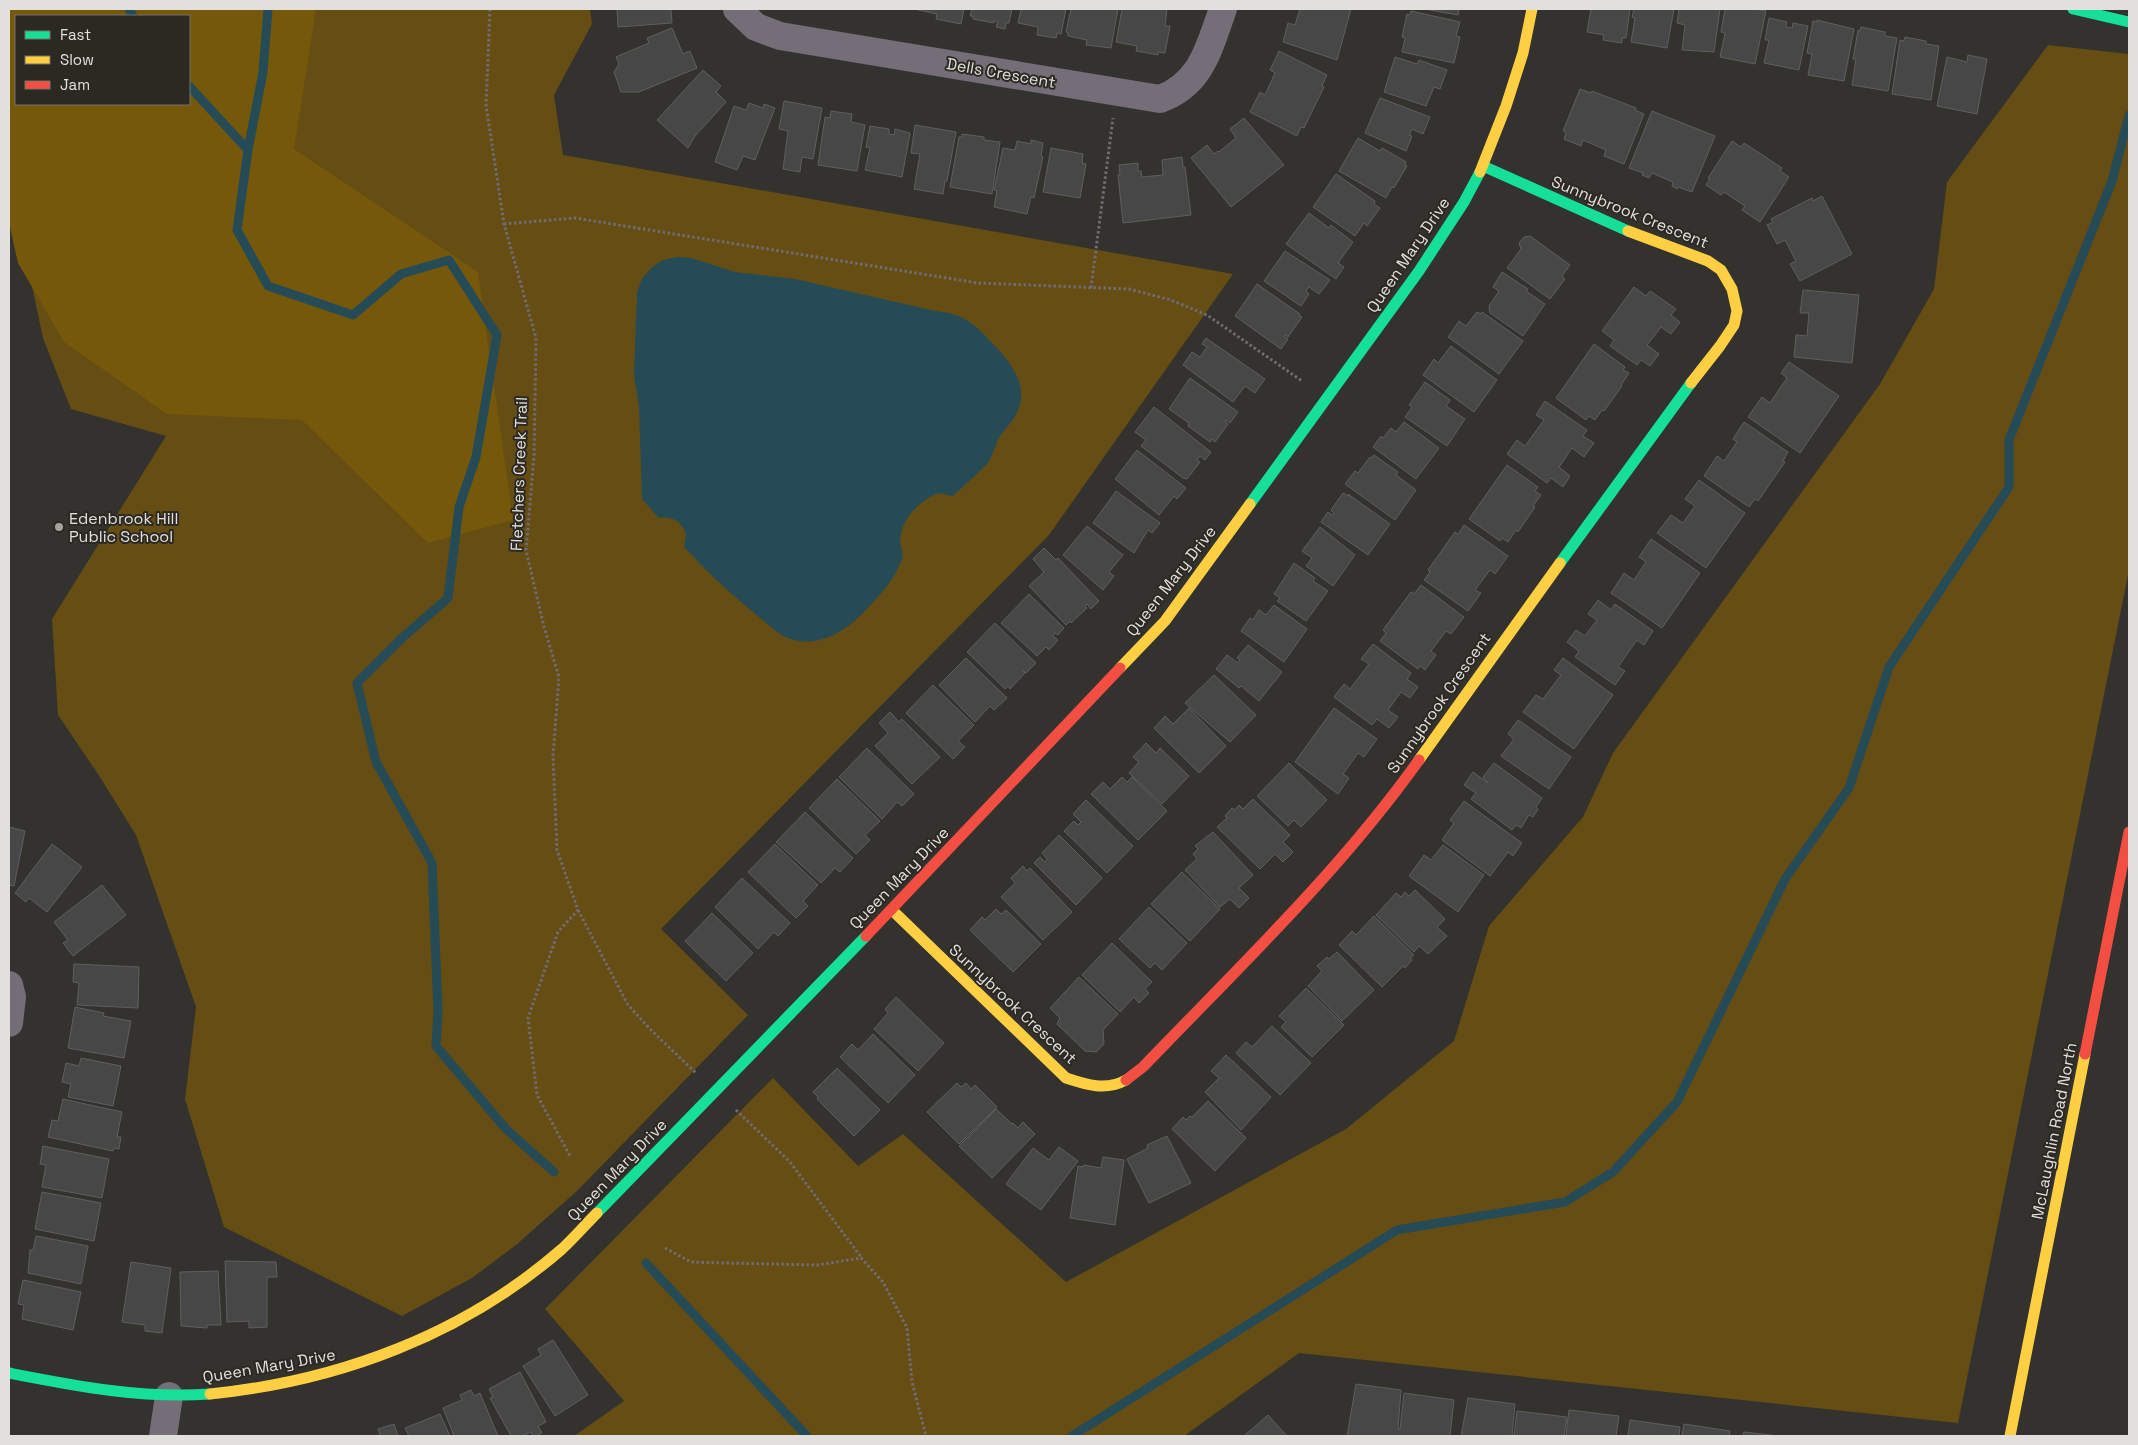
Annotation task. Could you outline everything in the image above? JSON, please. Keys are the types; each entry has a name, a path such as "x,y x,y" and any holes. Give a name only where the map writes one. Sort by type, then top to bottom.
{"street":[{"name":"Dells Crescent","path":"737,9 756,27 780,36 1160,99 1185,87 1195,76 1223,9"},
{"name":"Queen Mary Drive","path":"9,1373 78,1386 168,1396 204,1395 255,1389 327,1375 358,1366 424,1339 463,1318 512,1288 539,1268 586,1226 892,910 1165,621 1419,271 1457,214 1483,166 1516,79 1532,9"},
{"path":"2073,9 2129,22"},
{"name":"Sunnybrook Crescent","path":"892,910 1066,1078 1086,1086 1107,1088 1127,1080 1143,1067 1347,852 1385,807 1679,397 1727,336 1737,318 1736,300 1728,281 1718,268 1704,258 1641,237 1528,188 1483,166"},
{"name":"McLaughlin Road North","path":"2010,1436 2129,832"},
{"path":"9,985 12,997 9,1023"},
{"path":"163,1436 168,1396"}],"path":[{"name":"Fletchers Creek Trail","path":"490,9 486,104 504,224 536,338 534,457 526,550 544,627 558,676 554,756 557,850 578,910 628,1005 652,1031 699,1075"},
{"path":"1091,288 1113,118"},
{"path":"504,224 575,218 978,283 1129,289 1170,300 1207,315 1302,381"},
{"path":"570,1156 537,1095 528,1018 558,932 578,910"},
{"path":"734,1108 790,1162 861,1258 883,1282 907,1328 912,1382 926,1436"},
{"path":"665,1248 691,1262 818,1265 861,1258"}],"shaded area":[{"path":"9,9 590,9 592,24 554,95 563,155 1233,274 1049,535 661,929 748,1015 578,1190 516,1245 472,1278 402,1316 224,1227 185,1099 196,1007 136,835 58,715 52,619 166,436 71,409 43,338 9,177"},
{"path":"9,9 316,9 294,149 478,272 513,520 428,543 302,420 167,414 64,342 18,263 9,223"},
{"path":"2048,45 2129,54 2129,570 1958,1423 1299,1353 1184,1436 574,1436 624,1401 545,1309 773,1078 858,1166 903,1134 1066,1282 1346,1129 1454,1041 1489,926 1583,817 1613,753 1880,384 1934,289 1947,182"}],"water":[{"path":"677,257 691,258 735,272 795,279 954,314 980,330 1007,360 1018,378 1021,387 1019,407 1014,418 1000,436 987,464 953,496 939,493 925,500 913,511 901,532 902,559 890,582 854,622 845,629 824,639 803,641 791,639 776,631 731,593 684,547 686,534 676,520 659,518 642,499 639,406 634,375 637,292 642,279 651,268 663,260"}],"building":[{"path":"617,9 671,9 672,23 618,27"},
{"path":"914,9 964,9 961,24 936,19 937,14"},
{"path":"972,9 1012,9 1009,23 1006,23 1005,29 996,27 998,21 994,21 994,23 973,19 973,16 970,16"},
{"path":"1021,9 1066,9 1061,34 1057,33 1056,38 1037,35 1038,27 1018,23"},
{"path":"1071,9 1118,9 1111,48 1086,45 1087,40 1068,36 1066,32"},
{"path":"1122,9 1167,9 1165,26 1170,26 1165,53 1158,52 1158,55 1136,51 1137,46 1116,42"},
{"path":"1300,9 1351,9 1337,60 1283,42 1288,23 1295,25"},
{"path":"1424,9 1459,9 1458,15"},
{"path":"1591,9 1630,9 1626,38 1622,38 1622,43 1603,40 1604,35 1587,32"},
{"path":"1634,9 1674,9 1667,48 1631,42 1635,18 1632,17"},
{"path":"1679,9 1720,9 1714,52 1682,50 1685,25 1677,23"},
{"path":"1725,9 1766,11 1755,64 1720,57 1725,33 1721,32"},
{"path":"1411,11 1460,22 1456,36 1460,37 1454,63 1402,52 1405,38 1402,37 1407,14 1410,15"},
{"path":"1769,18 1787,22 1786,27 1792,28 1793,23 1808,26 1799,70 1764,63 1769,40 1765,40"},
{"path":"1817,20 1854,29 1844,81 1808,75 1812,54 1807,53 1813,21 1817,22"},
{"path":"1861,27 1885,32 1885,36 1897,38 1888,91 1852,85 1856,59 1853,59 1858,30 1860,31"},
{"path":"672,28 683,54 690,51 697,68 639,92 621,92 614,72 619,64 616,57 649,43 647,38"},
{"path":"1905,37 1926,41 1926,44 1939,46 1931,100 1892,94 1900,40 1904,41"},
{"path":"1279,51 1327,75 1322,86 1324,87 1304,128 1301,127 1297,136 1250,112 1260,92 1265,95 1275,73 1270,70"},
{"path":"1968,55 1987,59 1977,114 1937,106 1947,57 1967,62"},
{"path":"1395,57 1417,64 1419,60 1447,70 1440,89 1434,87 1426,106 1384,92"},
{"path":"703,70 721,86 716,92 726,102 695,136 688,148 657,120"},
{"path":"1580,89 1591,93 1592,91 1636,108 1635,110 1644,114 1624,164 1604,156 1606,150 1583,140 1581,146 1564,139 1566,132 1563,131"},
{"path":"1380,98 1430,117 1423,134 1412,129 1409,135 1412,136 1406,151 1365,133"},
{"path":"784,101 822,108 813,159 802,157 800,172 783,169 788,131 779,129"},
{"path":"749,103 763,108 764,104 775,108 755,160 743,156 737,170 715,162 734,106 746,110"},
{"path":"831,111 852,114 851,122 865,125 857,171 818,165 825,117 830,118"},
{"path":"1652,111 1715,136 1692,192 1678,187 1677,189 1672,186 1673,182 1652,173 1649,178 1642,175 1643,173 1629,168"},
{"path":"1244,118 1284,165 1231,207 1191,158 1207,145 1214,154 1219,152 1236,138 1230,129"},
{"path":"915,125 956,132 943,194 914,189 920,154 911,153"},
{"path":"870,126 889,129 889,134 894,135 895,129 910,133 902,177 865,170 870,148 866,147"},
{"path":"962,134 984,137 984,140 1000,142 992,194 950,187 959,137 962,137"},
{"path":"1358,138 1380,151 1382,148 1406,162 1405,165 1407,166 1386,198 1339,171"},
{"path":"1031,140 1043,143 1041,156 1043,157 1034,198 1031,197 1027,214 994,207 997,191 994,190 1003,148 1015,150 1017,141 1031,144"},
{"path":"1732,141 1741,147 1744,143 1782,168 1780,171 1789,177 1760,222 1742,210 1745,206 1724,192 1721,195 1706,185 1710,179 1708,178"},
{"path":"1051,148 1083,154 1082,163 1086,164 1080,198 1043,192"},
{"path":"1182,157 1191,215 1123,223 1118,175 1120,174 1119,165 1138,163 1138,171 1141,171 1142,177 1163,175 1162,160"},
{"path":"1336,174 1375,201 1374,204 1380,208 1367,226 1364,223 1355,236 1313,207"},
{"path":"1822,196 1852,254 1800,281 1790,264 1796,261 1785,240 1777,244 1767,225 1773,222 1771,219 1812,198 1813,201"},
{"path":"1309,213 1329,228 1331,225 1353,242 1338,263 1344,267 1336,279 1286,244"},
{"path":"1530,236 1570,265 1562,276 1565,279 1550,299 1507,268 1521,249 1519,243 1524,237"},
{"path":"1285,251 1330,280 1319,294 1309,287 1306,291 1309,294 1301,306 1264,281"},
{"path":"1502,272 1528,289 1526,291 1545,304 1523,336 1490,313 1489,306 1499,291 1493,287"},
{"path":"1257,284 1302,317 1288,337 1285,335 1284,337 1288,339 1281,349 1235,316"},
{"path":"1634,287 1646,296 1650,291 1676,309 1671,315 1680,322 1671,334 1661,327 1647,345 1659,354 1650,366 1641,360 1637,365 1610,346 1614,340 1602,331"},
{"path":"1803,290 1859,295 1852,363 1794,357 1796,335 1807,336 1809,313 1800,313"},
{"path":"1477,312 1481,314 1482,312 1523,341 1499,374 1448,337 1459,321 1466,326"},
{"path":"1206,338 1265,379 1255,393 1245,386 1233,402 1183,365 1192,352 1200,357 1207,347 1202,344"},
{"path":"1594,344 1625,367 1623,370 1629,373 1604,411 1602,410 1595,420 1589,416 1586,420 1556,398"},
{"path":"1451,346 1497,380 1474,412 1423,375 1434,359 1438,363"},
{"path":"1789,362 1839,396 1800,453 1748,417 1762,397 1770,403 1787,378 1781,373"},
{"path":"1190,378 1238,412 1230,423 1226,420 1225,422 1228,424 1215,442 1212,439 1210,442 1188,426 1189,423 1169,409"},
{"path":"1425,382 1450,400 1446,406 1465,419 1447,446 1405,417 1412,407 1409,405"},
{"path":"1545,401 1587,430 1583,436 1594,443 1584,457 1572,448 1559,467 1570,476 1563,487 1551,478 1547,483 1507,454 1517,440 1525,446 1544,420 1536,415"},
{"path":"1154,407 1211,452 1205,460 1200,456 1197,460 1200,462 1187,479 1183,478 1141,446 1146,440 1135,432"},
{"path":"1404,422 1439,448 1416,479 1373,447 1381,436 1383,438 1391,428 1396,432"},
{"path":"1744,422 1788,452 1783,461 1785,462 1758,501 1755,499 1749,507 1704,476 1717,456 1724,461 1737,442 1733,439"},
{"path":"1137,450 1186,488 1177,499 1174,496 1159,515 1115,479"},
{"path":"1374,455 1398,472 1396,475 1416,490 1395,520 1345,484 1355,471 1358,473 1370,457 1372,458"},
{"path":"1507,465 1538,487 1535,491 1541,495 1518,532 1516,530 1508,542 1502,538 1500,541 1469,519"},
{"path":"1699,480 1745,513 1706,568 1657,533 1671,515 1683,523 1695,506 1685,499"},
{"path":"1116,491 1160,523 1152,533 1148,530 1134,553 1093,523"},
{"path":"1343,493 1348,496 1348,494 1390,524 1368,555 1321,522 1328,512 1332,515 1334,513 1331,510"},
{"path":"1464,525 1508,556 1495,574 1490,570 1475,590 1481,593 1468,611 1424,580 1430,572 1428,570 1455,532 1458,534"},
{"path":"1087,526 1123,555 1109,572 1114,576 1103,590 1063,555"},
{"path":"1320,527 1355,555 1333,586 1306,566 1312,558 1302,551"},
{"path":"1651,539 1700,573 1662,628 1611,593 1624,573 1634,580 1646,562 1639,557"},
{"path":"1044,548 1056,560 1058,558 1099,601 1091,609 1087,604 1085,606 1087,608 1071,623 1070,621 1066,625 1029,586 1044,572 1033,559"},
{"path":"1294,563 1315,578 1313,581 1328,591 1306,621 1277,601 1280,598 1274,594"},
{"path":"1421,585 1464,617 1451,634 1446,631 1431,651 1436,655 1425,670 1420,666 1418,669 1380,641 1386,633 1383,630 1411,592 1414,594"},
{"path":"1029,594 1064,628 1058,635 1055,633 1053,636 1058,640 1049,650 1046,647 1037,656 1001,623"},
{"path":"1598,600 1611,610 1615,604 1653,631 1644,645 1637,640 1618,667 1625,671 1615,685 1575,657 1579,651 1567,642 1576,630 1585,636 1597,620 1588,614"},
{"path":"1274,605 1307,629 1284,662 1241,631 1250,618 1253,620 1259,610 1266,615"},
{"path":"995,623 1036,663 1026,673 1023,670 1025,673 1010,689 1008,686 1005,689 967,652"},
{"path":"1373,644 1411,673 1407,679 1418,687 1410,698 1401,692 1388,710 1398,717 1389,728 1377,719 1372,725 1334,697 1344,684 1350,689 1369,664 1361,659"},
{"path":"1248,645 1282,672 1259,701 1241,686 1239,688 1216,669 1227,655 1238,663 1240,660 1237,658"},
{"path":"966,658 1007,698 994,710 990,706 975,722 939,685"},
{"path":"1563,658 1613,695 1574,749 1523,712 1536,695 1543,699 1561,675 1554,670"},
{"path":"1214,675 1256,715 1230,742 1185,703"},
{"path":"933,685 974,725 958,741 965,747 953,759 906,713"},
{"path":"1189,708 1226,746 1199,773 1154,728 1165,716 1173,724"},
{"path":"1334,708 1377,739 1364,757 1358,753 1343,774 1349,778 1338,794 1295,762"},
{"path":"890,712 899,722 902,719 940,757 912,784 875,746 888,733 879,723"},
{"path":"1518,720 1571,757 1549,789 1501,756 1514,739 1508,734"},
{"path":"1146,743 1156,753 1160,748 1189,776 1162,804 1129,773 1139,762 1133,757"},
{"path":"867,748 914,794 902,806 897,802 882,819 839,777"},
{"path":"1289,763 1327,800 1301,827 1294,820 1288,826 1257,796"},
{"path":"1494,763 1542,798 1536,807 1538,809 1533,817 1529,815 1521,828 1516,825 1512,830 1471,799 1476,793 1464,785 1473,772 1488,783 1483,777"},
{"path":"1122,777 1127,782 1132,777 1167,811 1138,840 1091,794 1103,782 1110,789"},
{"path":"837,779 880,821 865,835 870,840 856,854 809,808"},
{"path":"1253,799 1290,835 1283,842 1293,852 1283,862 1275,854 1260,869 1217,827 1227,818 1225,816 1232,808 1235,810 1239,805 1243,809"},
{"path":"1086,800 1133,846 1107,873 1064,831 1074,821 1078,825 1081,822 1073,814"},
{"path":"1464,801 1522,843 1513,856 1508,852 1490,876 1442,840 1454,823 1450,820"},
{"path":"805,812 853,858 840,872 835,868 821,883 776,842"},
{"path":"9,827 25,831 14,886 9,885"},
{"path":"1213,832 1253,875 1239,888 1249,898 1239,908 1230,899 1220,907 1185,870 1197,859 1193,854 1198,849 1195,846"},
{"path":"1059,835 1102,878 1076,905 1034,863 1040,857 1045,862 1047,859 1042,853"},
{"path":"52,844 82,867 47,912 29,898 26,902 15,893"},
{"path":"775,844 818,885 803,901 808,906 796,918 748,872"},
{"path":"1443,845 1484,875 1458,912 1409,876 1424,855 1431,860"},
{"path":"1023,866 1027,871 1030,868 1072,912 1043,940 1001,897 1015,883 1011,878"},
{"path":"1182,872 1220,909 1190,941 1151,904"},
{"path":"742,878 790,923 778,936 774,932 758,949 715,907"},
{"path":"102,885 126,915 73,956 63,943 68,940 54,922"},
{"path":"1415,890 1445,919 1437,927 1447,936 1428,954 1419,946 1414,952 1376,915 1396,893 1401,897 1405,892 1409,896"},
{"path":"1149,907 1187,943 1162,970 1155,963 1150,968 1119,939"},
{"path":"996,909 1001,914 1006,910 1041,944 1013,972 970,930 982,917 985,920"},
{"path":"712,913 753,953 726,981 685,941"},
{"path":"1374,916 1414,955 1410,958 1412,960 1405,968 1403,966 1382,987 1339,945 1352,931 1356,935"},
{"path":"1112,943 1152,982 1145,989 1149,993 1139,1003 1134,997 1120,1012 1082,975"},
{"path":"1337,952 1374,990 1342,1021 1308,986 1322,971 1317,966 1327,957 1329,959"},
{"path":"74,964 139,967 138,1008 77,1005 79,983 73,982"},
{"path":"1079,977 1118,1014 1103,1030 1104,1044 1096,1052 1085,1051 1057,1024 1060,1018 1050,1008"},
{"path":"1306,988 1344,1025 1312,1057 1281,1027 1286,1022 1279,1016"},
{"path":"896,997 944,1043 918,1071 874,1029 888,1013 885,1009"},
{"path":"75,1007 104,1013 103,1016 131,1021 124,1058 68,1048"},
{"path":"1272,1026 1311,1063 1280,1095 1236,1053 1246,1042 1252,1047"},
{"path":"873,1034 915,1075 888,1103 840,1057 852,1044 858,1050"},
{"path":"1226,1055 1271,1097 1241,1130 1205,1092 1219,1078 1211,1071"},
{"path":"81,1058 121,1066 113,1106 68,1097 71,1084 62,1082 66,1063 79,1066"},
{"path":"837,1068 880,1110 854,1136 817,1099 818,1097 813,1092"},
{"path":"957,1083 961,1087 966,1083 971,1089 975,1085 997,1107 959,1144 927,1112"},
{"path":"63,1099 122,1112 117,1137 121,1137 119,1149 114,1148 113,1151 48,1137 52,1120 58,1121"},
{"path":"1208,1101 1246,1138 1215,1171 1172,1129 1183,1117 1186,1120 1190,1116 1192,1117"},
{"path":"996,1109 1018,1128 1023,1122 1035,1134 992,1178 959,1146"},
{"path":"1167,1136 1191,1183 1149,1203 1127,1159 1148,1148 1147,1145"},
{"path":"43,1146 109,1159 102,1198 42,1187 46,1165 40,1164"},
{"path":"1059,1147 1078,1161 1041,1210 1006,1184 1033,1148 1049,1160"},
{"path":"1103,1157 1124,1160 1115,1225 1070,1218 1078,1166 1083,1167 1084,1165 1101,1168"},
{"path":"42,1192 101,1203 94,1241 35,1229"},
{"path":"36,1236 88,1246 81,1284 28,1273 30,1250 33,1250"},
{"path":"225,1261 276,1262 277,1277 267,1277 267,1327 249,1328 249,1321 227,1322"},
{"path":"131,1262 171,1268 162,1333 145,1331 145,1325 122,1322"},
{"path":"218,1271 221,1325 207,1325 207,1328 181,1326 180,1272"},
{"path":"23,1280 81,1292 73,1330 22,1319 24,1305 18,1304"},
{"path":"553,1340 588,1395 555,1416 523,1366 541,1355 538,1349"},
{"path":"520,1372 546,1422 538,1426 542,1433 536,1436 533,1436 531,1432 522,1436 511,1436 490,1398 493,1397 489,1389"},
{"path":"1356,1384 1401,1390 1398,1429 1400,1429 1404,1393 1454,1400 1450,1436 1347,1436"},
{"path":"471,1390 474,1396 480,1393 498,1436 454,1436 443,1408 462,1400 460,1395"},
{"path":"1468,1398 1515,1404 1512,1436 1461,1436"},
{"path":"1569,1410 1619,1416 1616,1436 1566,1436"},
{"path":"1517,1411 1567,1417 1564,1436 1514,1436"},
{"path":"440,1414 450,1436 409,1436 405,1428"},
{"path":"1268,1415 1287,1436 1244,1436"},
{"path":"1630,1420 1680,1427 1679,1436 1628,1436"},
{"path":"394,1424 398,1436 377,1436 380,1435 378,1429"},
{"path":"1684,1424 1730,1431 1729,1436 1682,1436"},
{"path":"1744,1432 1779,1436 1743,1436"}],"waterway":[{"path":"129,9 132,15"},
{"path":"268,9 263,72 248,150 237,230 268,286 353,315 401,274 449,260 497,335 476,457 459,507 448,598 402,638 357,683 376,762 432,863 438,1011 436,1046 505,1128 554,1172"},
{"path":"190,87 248,150"},
{"path":"1072,1436 1397,1230 1565,1202 1613,1172 1677,1102 1785,879 1849,788 1889,667 2009,487 2009,440 2112,181 2129,115"},
{"path":"646,1263 807,1436"}],"traffic: fast":[{"path":"2073,9 2129,22"},
{"path":"1483,166 1628,231"},
{"path":"1250,504 1419,271 1464,202 1480,172"},
{"path":"1560,563 1691,383"},
{"path":"597,1213 866,936"},
{"path":"9,1373 84,1387 134,1393 159,1395 210,1394"}],"traffic: slow":[{"path":"1480,172 1506,106 1523,53 1532,9"},
{"path":"1628,231 1708,261 1721,270 1732,289 1737,311 1734,325 1691,383"},
{"path":"1120,668 1165,621 1250,504"},
{"path":"1419,760 1560,563"},
{"path":"892,910 1066,1078 1096,1086 1111,1085 1126,1080"},
{"path":"2010,1436 2085,1054"},
{"path":"210,1394 258,1388 306,1378 352,1365 397,1349 441,1329 483,1306 524,1279 562,1249 597,1213"}],"traffic: jam":[{"path":"866,936 1120,668"},
{"path":"1126,1080 1143,1067 1322,880 1388,801 1419,760"},
{"path":"2085,1054 2129,832"}],"place":[{"name":"Edenbrook Hill Public School","path":"59,527"}]}
